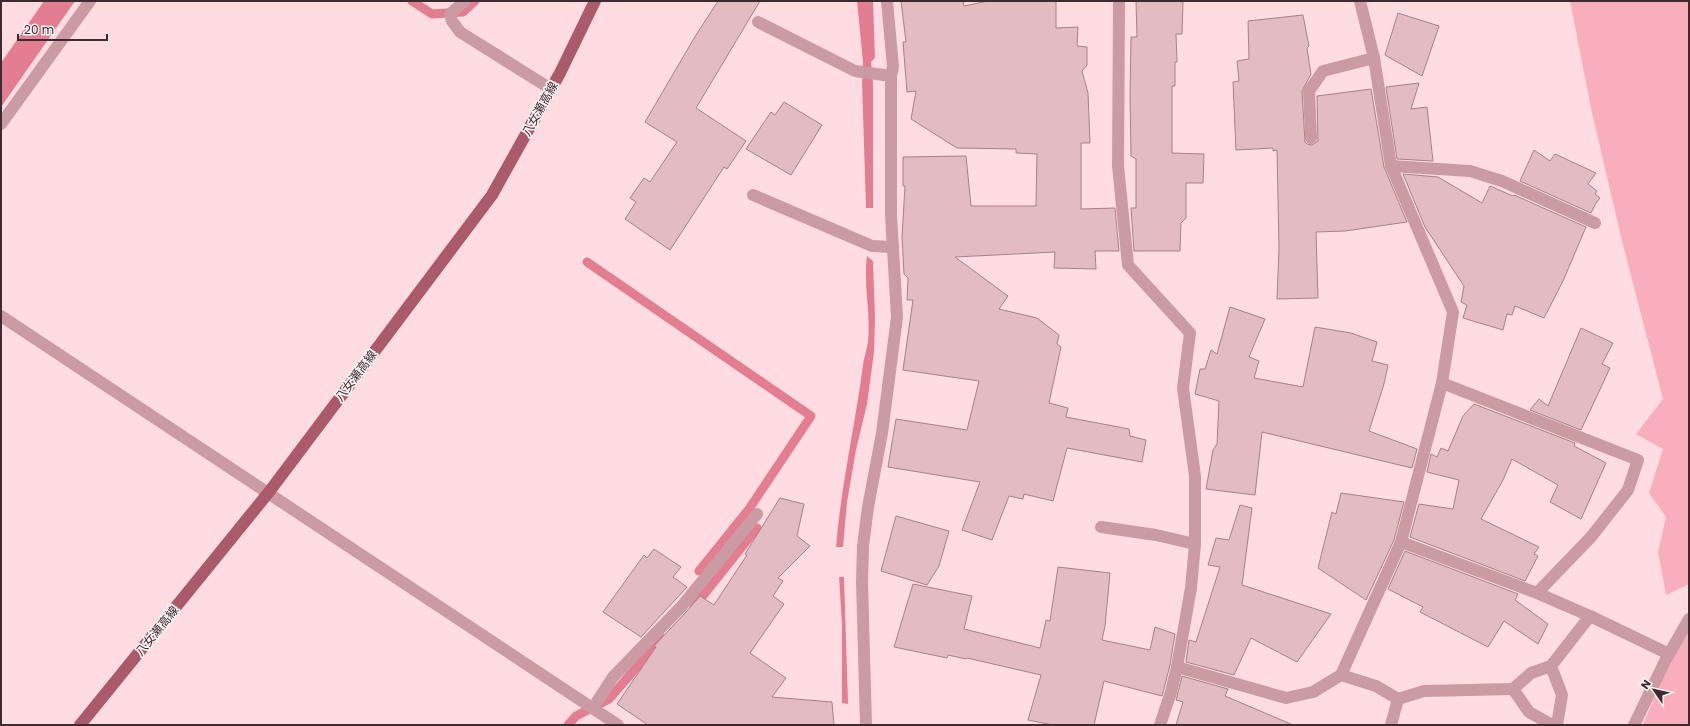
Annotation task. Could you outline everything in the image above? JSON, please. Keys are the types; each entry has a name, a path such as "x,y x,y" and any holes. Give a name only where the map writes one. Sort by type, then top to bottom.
{"main road":[{"name":"八女瀬高線","path":"80,725 268,492 492,195 551,89 595,1"}],"street":[{"path":"1,124 90,1"},
{"path":"465,1 450,14 452,21 460,32 551,89"},
{"path":"866,725 862,582 863,546 868,507 882,433 897,317 891,207 890,76 893,67 886,1"},
{"path":"1119,1 1118,166 1128,265 1190,333 1183,388 1195,476 1195,544 1191,588 1177,668 1160,725"},
{"path":"1177,668 1286,698 1313,692 1341,675 1401,542 1442,383 1453,312 1391,166 1374,58 1360,1"},
{"path":"758,22 855,71 890,76"},
{"path":"1311,138 1309,91 1323,71 1374,58"},
{"path":"1391,166 1470,171 1502,181 1595,223"},
{"path":"753,195 872,246 893,248"},
{"path":"1,316 618,725"},
{"path":"1442,383 1638,460 1628,490 1591,537 1537,593"},
{"path":"593,708 613,677 682,606 758,514"},
{"path":"1101,527 1156,535 1195,544"},
{"path":"1401,542 1537,593 1590,616 1669,654"},
{"path":"1341,675 1376,686 1398,698 1424,691 1513,689 1531,672 1551,666 1590,616"},
{"path":"1634,725 1669,654 1689,619"},
{"path":"1551,666 1562,695 1557,725"},
{"path":"1513,689 1529,712 1552,725"},
{"path":"1391,725 1398,698"}],"shaded area":[{"path":"44,1 75,1 1,107 1,63"},
{"path":"857,1 873,1 875,58 871,62 873,84 873,208 866,208 862,83 863,62"},
{"path":"1570,1 1689,1 1689,584 1666,595 1658,552 1666,517 1649,493 1663,449 1636,434 1663,399 1621,237 1591,108"},
{"path":"867,256 873,261 875,319 874,352 867,404 856,450 847,502 843,547 836,547 838,524 863,362 868,341 869,320 866,277"},
{"path":"839,577 844,577 848,704 842,703 842,624"},
{"path":"1689,627 1689,725 1643,725 1660,683"}],"building":[{"path":"718,1 760,1 696,108 746,141 727,169 724,167 670,250 625,219 636,202 630,198 644,178 650,182 677,142 645,122 696,35"},
{"path":"901,1 963,1 964,6 988,1 1056,1 1056,28 1078,27 1077,46 1087,47 1087,65 1082,71 1088,93 1090,143 1081,143 1081,209 1115,208 1119,251 1095,251 1096,269 1054,268 1055,252 955,257 1008,296 999,309 1037,318 1059,335 1057,344 1061,347 1049,403 1068,408 1066,417 1129,429 1130,436 1146,440 1142,462 1067,448 1053,501 1024,494 1023,499 1009,496 992,540 962,530 980,482 888,467 896,419 967,430 979,381 903,370 913,300 907,300 908,278 904,274 902,237 905,186 903,186 903,157 966,156 971,206 1036,206 1037,154 1016,153 1016,149 957,148 911,119 916,91 907,92 903,42 906,42"},
{"path":"1136,1 1183,1 1182,34 1176,34 1177,62 1175,62 1175,86 1172,86 1172,153 1204,154 1203,183 1186,183 1186,218 1181,223 1180,251 1134,251 1131,208 1136,208 1136,159 1131,156 1130,96 1131,37 1137,37"},
{"path":"1398,13 1439,26 1422,76 1385,55"},
{"path":"1303,15 1309,46 1307,48 1311,74 1302,91 1305,142 1312,145 1318,141 1317,96 1371,89 1384,167 1407,222 1345,231 1316,232 1318,298 1277,299 1279,248 1277,150 1273,151 1273,148 1236,150 1233,82 1239,81 1237,61 1249,59 1248,21"},
{"path":"1419,83 1411,109 1427,107 1433,161 1397,159 1386,87"},
{"path":"784,102 822,125 791,175 746,149 771,112 775,115"},
{"path":"1534,150 1550,161 1555,154 1596,173 1588,184 1597,191 1595,194 1600,198 1591,213 1520,181"},
{"path":"1403,174 1438,177 1482,203 1490,186 1586,227 1563,281 1544,318 1515,306 1512,315 1507,314 1503,330 1463,318 1467,305 1461,302 1464,286 1425,227"},
{"path":"1230,307 1265,319 1249,357 1259,361 1254,378 1303,387 1315,327 1351,333 1377,342 1372,361 1388,365 1384,384 1369,431 1417,449 1412,468 1262,432 1255,495 1206,489 1213,450 1217,444 1219,401 1195,394 1200,369 1205,369 1211,350 1217,354"},
{"path":"1581,328 1613,343 1602,364 1610,368 1581,430 1530,410 1539,399 1548,406"},
{"path":"1474,404 1575,443 1574,446 1606,463 1581,519 1550,502 1558,485 1512,459 1503,480 1481,519 1539,547 1534,554 1538,556 1525,581 1410,537 1419,504 1453,509 1459,480 1427,472 1431,454 1437,457 1441,448 1448,451 1463,416"},
{"path":"1341,493 1404,502 1394,540 1366,600 1318,568 1332,512 1336,514"},
{"path":"780,498 804,504 797,536 810,546 778,578 783,581 773,596 784,604 750,653 786,678 772,697 832,702 834,725 648,725 617,704 656,647 654,646 700,596 714,605 747,555 745,554"},
{"path":"1240,505 1252,508 1242,585 1331,614 1297,662 1251,638 1234,675 1186,662 1189,640 1196,642 1220,567 1208,565 1216,538 1229,540"},
{"path":"896,516 949,531 939,566 927,585 881,571"},
{"path":"654,549 681,567 673,577 687,587 641,637 603,612 644,555 647,558"},
{"path":"1405,551 1518,594 1515,600 1548,624 1538,644 1504,621 1488,647 1420,612 1423,607 1388,589"},
{"path":"1058,567 1110,573 1105,626 1102,640 1150,650 1155,627 1175,634 1170,665 1162,696 1104,681 1094,725 1053,725 1028,720 1041,675 967,658 948,655 947,658 894,647 913,584 972,596 964,629 1040,648 1046,620 1050,621"},
{"path":"1182,676 1228,689 1225,696 1293,725 1176,725 1183,702 1176,700"}],"waterway":[{"path":"412,1 432,14 463,12 475,1"},
{"path":"587,262 811,416 749,509 699,571"},
{"path":"694,607 757,528"},
{"path":"568,725 576,716 609,699 662,638"}]}
